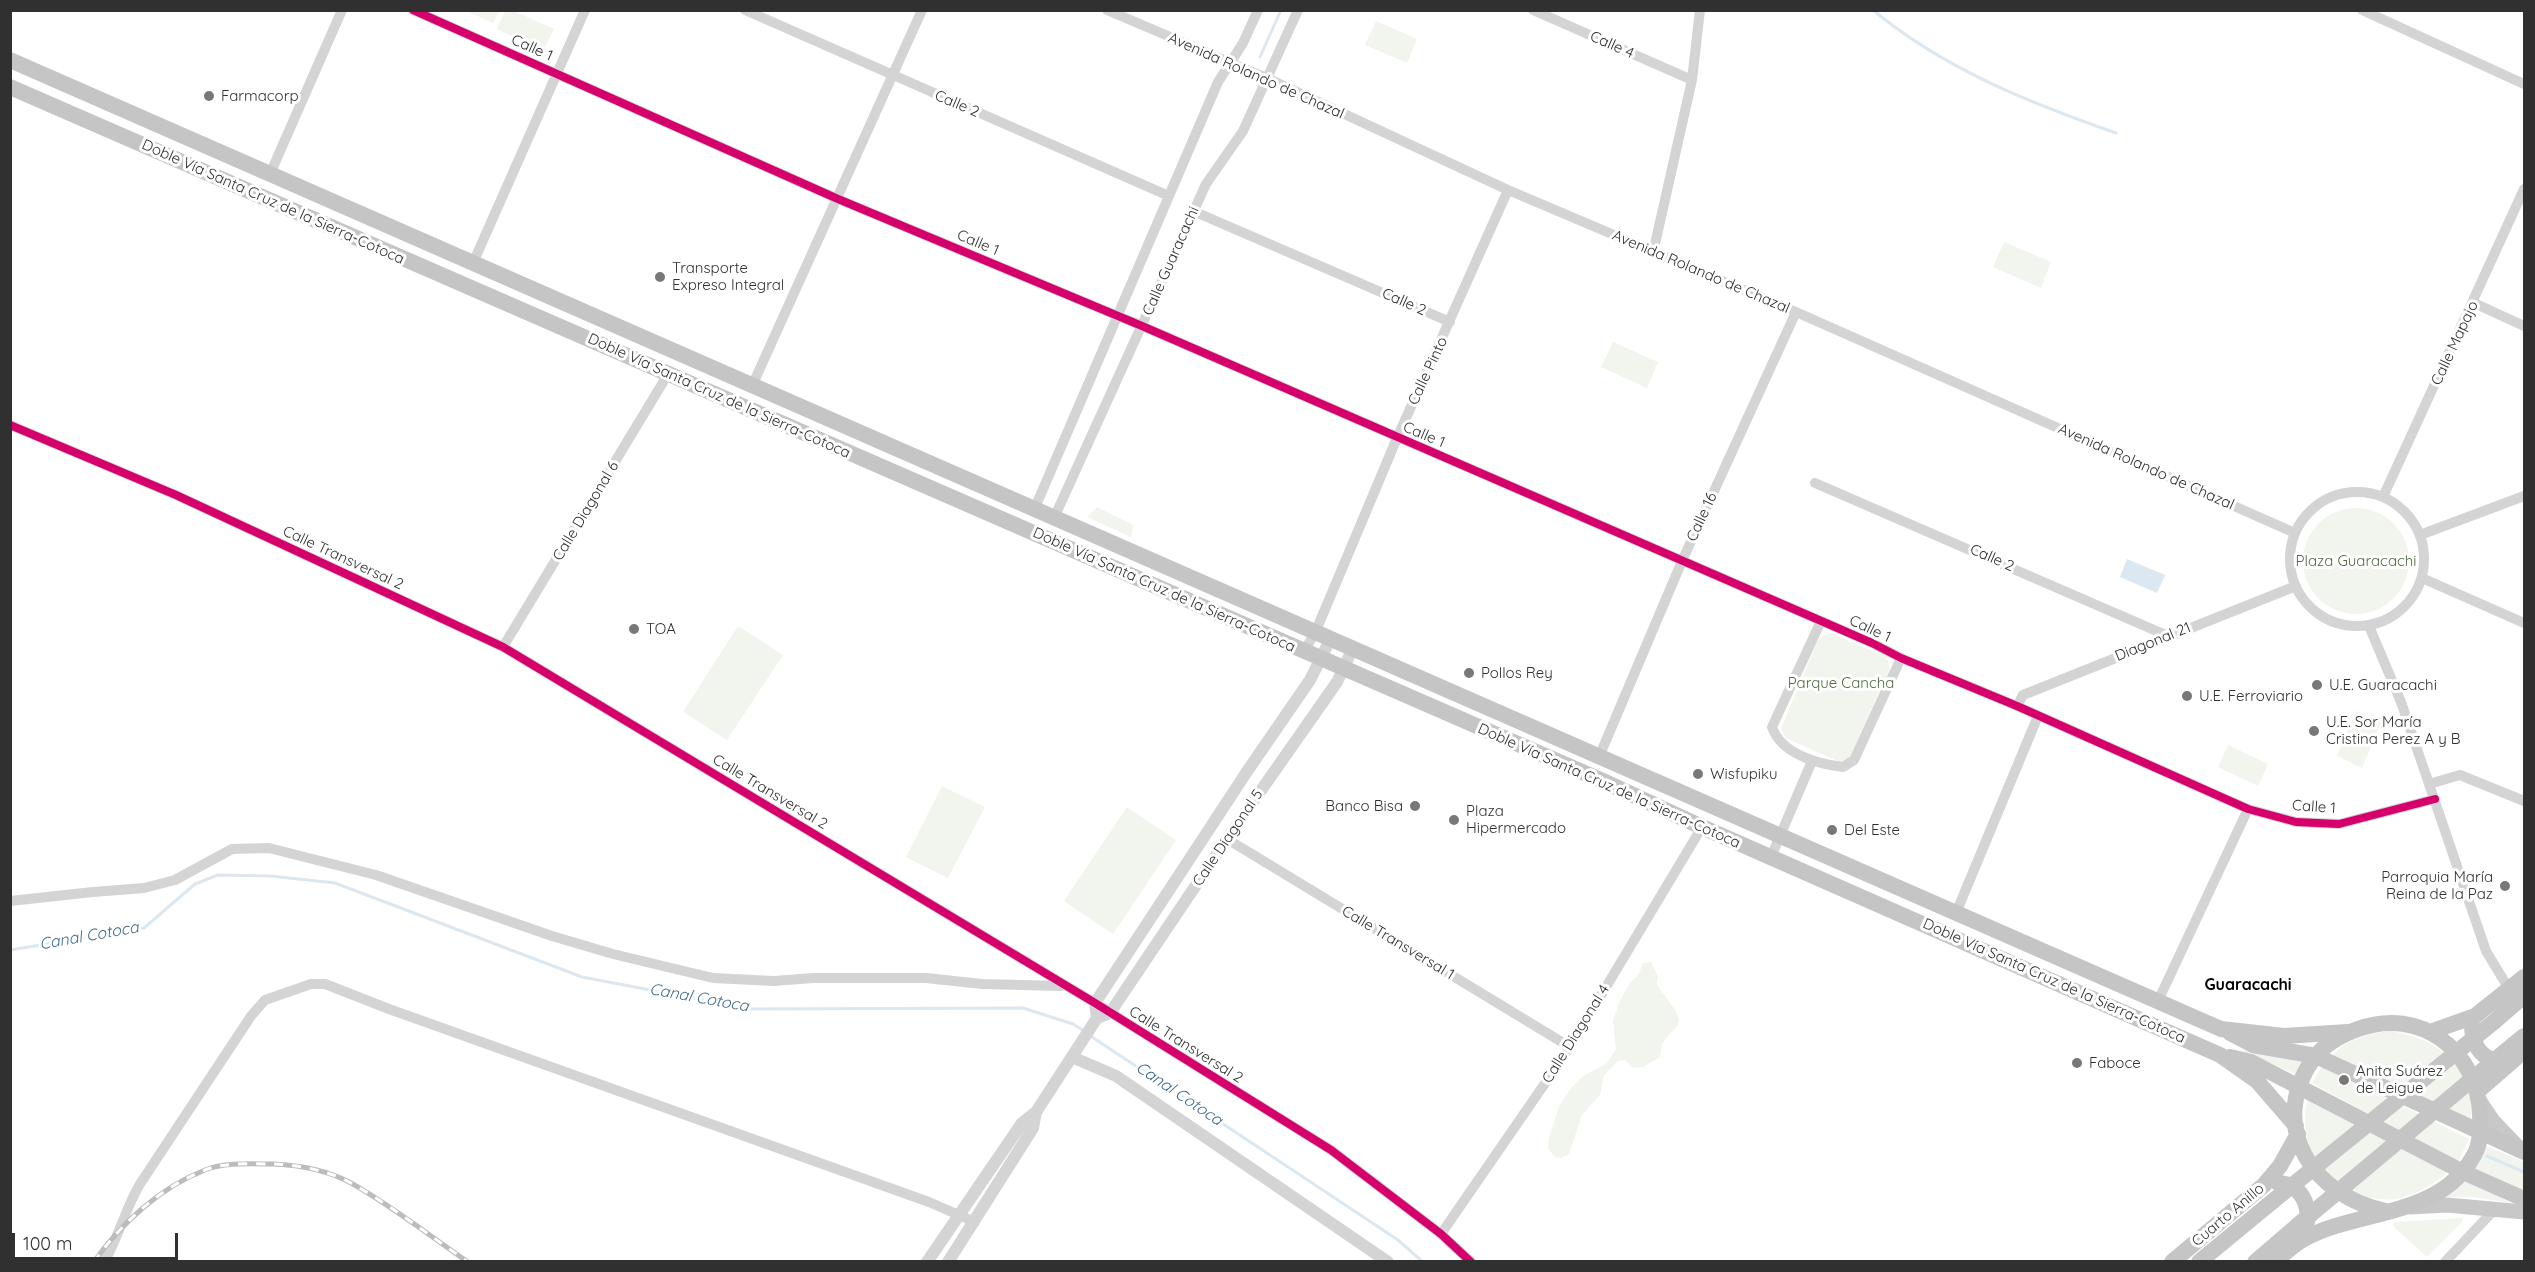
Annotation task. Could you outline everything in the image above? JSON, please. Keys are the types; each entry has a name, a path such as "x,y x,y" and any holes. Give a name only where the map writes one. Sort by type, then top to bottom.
{"highway":[{"name":"Doble Vía Santa Cruz de la Sierra-Cotoca","path":"10,60 2221,1029 2284,1036 2348,1032"},
{"name":"Doble Vía Santa Cruz de la Sierra-Cotoca","path":"10,87 1603,781 1702,827 2220,1055 2265,1088 2297,1130"},
{"path":"2199,1262 2495,1021 2517,993 2524,976"},
{"path":"2430,1032 2462,1023 2517,993"},
{"path":"2475,1016 2472,1036 2481,1053 2490,1059 2511,1060 2521,1047"},
{"path":"2300,1232 2407,1207 2430,1198 2463,1172 2475,1154 2481,1134 2478,1095 2470,1070 2459,1054 2430,1032 2394,1023 2368,1025 2348,1032 2330,1043 2316,1056 2306,1070 2296,1103 2297,1130 2300,1147 2306,1160 2327,1185 2366,1207 2386,1211"},
{"path":"2221,1029 2253,1045 2316,1056 2524,1152"},
{"path":"2478,1095 2521,1047"},
{"path":"2255,1262 2300,1232 2521,1047"},
{"path":"2220,1055 2251,1062 2463,1172 2524,1199"},
{"name":"Cuarto Anillo","path":"2172,1262 2264,1185 2280,1166 2297,1130"},
{"path":"2264,1185 2284,1183 2301,1194 2308,1212 2300,1232 2275,1262"}],"main road":[{"path":"2478,1095 2493,1121 2524,1152"},
{"path":"2407,1207 2447,1205 2524,1212"}],"street":[{"path":"270,174 342,10"},
{"name":"Calle 1","path":"412,10 838,199 1142,326 1821,621 1901,658 2017,706 2248,809 2296,822 2339,824 2435,799"},
{"path":"473,263 585,10"},
{"name":"Calle 2","path":"745,10 1169,196"},
{"path":"752,386 922,10"},
{"name":"Avenida Rolando de Chazal","path":"1107,10 1269,80 1508,190 1796,312 2295,534"},
{"name":"Calle Guaracachi","path":"1034,510 1218,82 1258,10"},
{"name":"Calle Guaracachi","path":"1054,519 1193,211 1206,184 1244,131 1269,80 1298,10"},
{"name":"Calle 4","path":"1533,10 1692,80"},
{"path":"1653,253 1692,80 1700,10"},
{"path":"2362,10 2524,84"},
{"name":"Calle Mapajo","path":"2383,497 2474,303 2524,189"},
{"name":"Calle Pinto","path":"1304,651 1322,636 1397,438 1508,190"},
{"name":"Calle 2","path":"1193,211 1450,322"},
{"path":"2474,303 2524,326"},
{"name":"Calle 16","path":"1599,757 1682,561 1796,312"},
{"name":"Calle Diagonal 6","path":"503,647 668,374"},
{"name":"Calle Transversal 2","path":"10,425 176,495 503,647 1095,1003 1331,1150 1441,1234 1471,1262"},
{"name":"Calle 2","path":"1815,483 2168,636"},
{"path":"2348,492 2366,492 2383,497 2398,506 2411,519 2420,535 2424,556 2422,578 2415,595 2403,609 2387,620 2369,626 2347,626 2326,618 2308,605 2295,586 2290,551 2295,534 2304,518 2316,506 2331,497 2348,492"},
{"path":"2420,535 2524,496"},
{"path":"2422,578 2524,623"},
{"name":"Diagonal 21","path":"2017,706 2023,695 2295,586"},
{"path":"1821,621 1772,727 1775,736 1791,750 1812,761 1843,767 1854,760 1901,658"},
{"path":"2369,626 2401,702 2486,951 2517,993"},
{"name":"Calle Diagonal 5","path":"1095,1003 1322,659 1322,636"},
{"name":"Calle Diagonal 5","path":"1110,1013 1344,669 1352,650"},
{"path":"1956,913 2038,716"},
{"path":"1771,857 1812,761"},
{"path":"2429,784 2460,775 2524,801"},
{"path":"2158,1001 2248,809"},
{"name":"Calle Diagonal 4","path":"1441,1234 1570,1047 1702,827"},
{"name":"Calle Transversal 1","path":"1227,839 1570,1047"},
{"path":"10,902 144,888 175,880 232,849 269,848 376,875 552,936 613,954 713,978 774,981 813,978 907,978 982,984 1065,986"},
{"path":"104,1262 114,1245 129,1203 140,1184 251,1016 265,1000 310,984 325,984 975,1222"},
{"path":"1095,1003 1096,1020"},
{"path":"927,1262 1022,1124 1036,1112 1096,1020 1110,1013"},
{"path":"1071,1057 1116,1076 1382,1260"},
{"path":"948,1262 1033,1128 1036,1112"},
{"path":"2445,1262 2496,1208"}],"green space":[{"path":"466,11 499,11 493,23"},
{"path":"505,11 514,11 554,29 543,51 497,29"},
{"path":"1376,21 1417,39 1407,63 1365,45"},
{"path":"2004,242 2051,262 2041,288 1993,267"},
{"path":"1613,342 1658,362 1647,388 1601,367"},
{"path":"1097,507 1133,525 1131,537 1087,517"},
{"name":"Plaza Guaracachi","path":"2356,508 2376,512 2393,524 2405,541 2409,561 2405,581 2393,598 2376,610 2356,614 2336,610 2319,598 2307,581 2303,561 2307,541 2319,524 2336,512"},
{"path":"738,626 783,655 727,740 683,712"},
{"name":"Parque Cancha","path":"1831,633 1887,657 1890,668 1849,758 1840,762 1786,738 1781,729 1817,642 1821,637"},
{"path":"2356,711 2381,722 2362,768 2337,756"},
{"path":"2228,745 2268,764 2258,786 2218,767"},
{"path":"942,786 985,807 948,878 906,857"},
{"path":"1127,807 1176,840 1113,934 1064,901"},
{"path":"1651,962 1658,976 1657,985 1676,1011 1678,1025 1662,1043 1660,1057 1643,1067 1633,1068 1625,1060 1618,1061 1604,1075 1600,1095 1582,1115 1569,1154 1561,1158 1555,1157 1548,1149 1559,1106 1582,1077 1607,1063 1616,1049 1613,1020 1620,1001 1630,983 1639,974 1643,963"},
{"path":"2390,1031 2429,1043 2450,1058 2465,1080 2470,1097 2471,1122 2332,1055 2359,1038"},
{"path":"2236,1049 2306,1060 2296,1074"},
{"path":"2322,1066 2469,1139 2458,1162 2312,1083"},
{"path":"2308,1096 2448,1172 2427,1187 2404,1197 2378,1199 2352,1192 2329,1176 2313,1156 2307,1141 2305,1126"},
{"path":"2487,1146 2524,1162 2524,1192 2474,1170"},
{"path":"2466,1179 2511,1203 2473,1197 2446,1197"},
{"path":"2462,1218 2462,1222 2427,1257 2393,1226 2393,1223 2397,1222"}],"shaded area":[{"path":"2127,559 2165,575 2157,593 2120,577"}],"waterway":[{"path":"1260,57 1281,10"},
{"path":"1873,10 1900,31 1958,67 2020,96 2116,133"},
{"name":"Canal Cotoca","path":"10,950 144,928 195,884 218,875 270,876 335,883 582,977 750,1009 1023,1008 1073,1024 1084,1031"},
{"name":"Canal Cotoca","path":"1089,1035 1398,1240 1423,1262"},
{"path":"2487,1156 2524,1172"}],"railway":[{"path":"94,1262 129,1220 173,1186 213,1167 248,1164 303,1167 342,1178 381,1201 468,1262"}],"cycle path":[{"path":"413,10 838,199 1142,326 1872,643 1901,658 2017,706 2248,809 2296,822 2339,824 2435,799"},
{"path":"10,425 176,495 503,647 1095,1003 1331,1150 1441,1234 1471,1262"}],"place":[{"name":"Farmacorp","path":"209,96"},
{"name":"Transporte Expreso Integral","path":"660,277"},
{"name":"TOA","path":"634,629"},
{"name":"Pollos Rey","path":"1469,673"},
{"name":"U.E. Guaracachi","path":"2317,685"},
{"name":"U.E. Ferroviario","path":"2187,696"},
{"name":"U.E. Sor María Cristina Perez A y B","path":"2314,731"},
{"name":"Wisfupiku","path":"1698,774"},
{"name":"Banco Bisa","path":"1415,806"},
{"name":"Plaza Hipermercado","path":"1454,820"},
{"name":"Del Este","path":"1832,830"},
{"name":"Parroquia María Reina de la Paz","path":"2505,886"},
{"name":"Faboce","path":"2077,1063"},
{"name":"Anita Suárez de Leigue","path":"2344,1080"}],"district":[{"name":"Guaracachi","path":"2248,985"}]}
